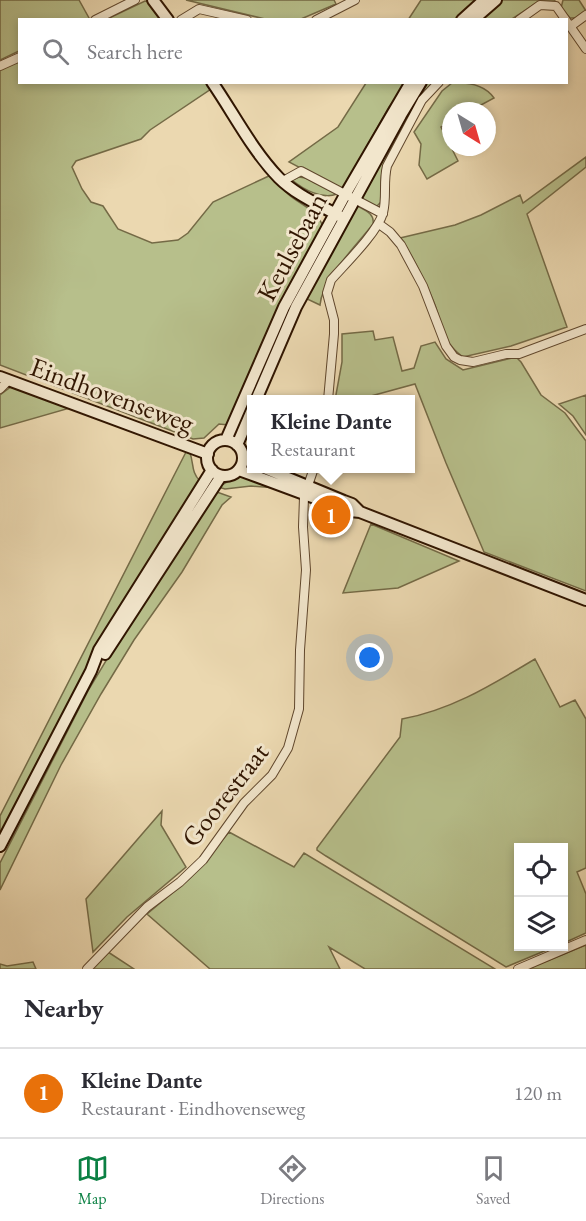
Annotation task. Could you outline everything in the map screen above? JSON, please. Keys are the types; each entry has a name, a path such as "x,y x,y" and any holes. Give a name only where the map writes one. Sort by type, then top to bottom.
{"main road":[{"path":"153,0 166,18"},
{"path":"464,18 484,0"},
{"path":"475,18 496,0"},
{"path":"213,84 265,160 283,181 300,195 340,216"},
{"name":"Keulsebaan","path":"249,395 284,307 340,216 410,84"},
{"name":"Keulsebaan","path":"350,198 420,84"},
{"name":"Keulsebaan","path":"258,395 296,307 340,216"},
{"name":"Eindhovenseweg","path":"4,379 208,454"},
{"name":"Keulsebaan","path":"231,442 247,401"},
{"path":"231,442 247,418"},
{"path":"231,442 241,449 244,464 231,475 216,473 208,463 208,454 216,443 231,442"},
{"path":"0,846 91,671 99,650 216,473"},
{"path":"266,473 307,490 352,504 360,512 586,600"},
{"path":"274,473 307,490"}],"street":[{"path":"99,18 135,0"},
{"path":"320,18 355,0"},
{"path":"522,18 534,9 546,5 556,6 565,18"},
{"path":"184,18 199,9 239,18"},
{"path":"571,26 586,15"},
{"path":"568,22 586,49"},
{"path":"0,66 18,58"},
{"path":"328,395 334,334 328,288 379,224 386,199 385,176 390,160 422,100 437,84"},
{"path":"283,181 300,171 383,214"},
{"path":"379,224 390,232 401,245 427,293 446,346 454,357 472,362 506,354 519,354 586,329"},
{"path":"0,389 4,379"},
{"name":"Goorestraat","path":"87,969 147,907 193,870 244,803 272,775 288,748 295,730 299,709 300,650 306,570 303,519 307,490 312,473"},
{"path":"518,969 586,940"}],"green space":[{"path":"0,0 79,0 89,18 18,18 18,51 0,60"},
{"path":"186,0 334,0 336,4 303,18 261,18"},
{"path":"421,0 481,0 461,18 409,18"},
{"path":"499,0 555,0 553,4 535,4 514,18 479,18"},
{"path":"563,0 579,0 586,11 576,18 570,18 561,8"},
{"path":"145,1 150,2 162,18 109,18"},
{"path":"18,61 18,84 207,84 211,89 150,130 141,139 76,161 72,167 91,202 103,206 118,229 152,243 178,240 188,233 213,202 271,175 288,194 313,212 321,221 323,227 229,425 219,424 204,438 193,439 0,365 0,70"},
{"path":"365,84 406,84 389,107 342,190 289,162 338,127"},
{"path":"423,84 434,84 396,138 385,162 381,180 381,202 376,207 358,200"},
{"path":"451,84 475,85 490,93 494,98 487,102 442,102 442,156 456,156 458,161 427,179 419,165 421,144 414,132 442,91"},
{"path":"586,157 586,167 527,214 567,327 511,346 463,357 446,338 426,284 400,238 455,225 481,215 520,195 523,203"},
{"path":"299,177 306,178 337,194 325,196 313,193 292,180"},
{"path":"356,205 371,214 373,224 333,273 322,295 320,305 305,298"},
{"path":"373,331 375,340 393,337 402,371 414,368 421,346 435,342 446,359 463,370 516,357 521,362 541,395 565,413 586,441 586,591 484,552 415,384 375,395 336,395 342,362 342,334"},
{"path":"12,386 70,408 0,428 0,395"},
{"path":"586,395 586,435 573,416 559,404"},
{"path":"186,452 190,453 194,471 200,481 0,836 0,816"},
{"path":"243,473 277,488 251,486 225,489 218,487"},
{"path":"214,491 231,497 222,505 182,572 134,640 101,694 61,765 0,890 0,863 89,689 143,599"},
{"path":"371,524 459,561 398,588 343,593"},
{"path":"535,659 560,707 575,700 586,719 586,868 577,872 586,894 586,933 568,941 568,843 514,843 514,951 544,951 506,967 317,850 400,737 402,719 455,703 488,687"},
{"path":"162,811 161,825 186,867 127,917 93,952 86,899"},
{"path":"229,832 294,867 304,853 495,969 365,969 329,947 340,969 210,969 147,914 190,878"},
{"path":"586,945 586,969 528,969 532,967"},
{"path":"108,952 134,969 92,969"},
{"path":"33,962 36,969 0,969 0,964 7,966"}],"place":[{"name":"Kleine Dante","path":"331,515"}]}
